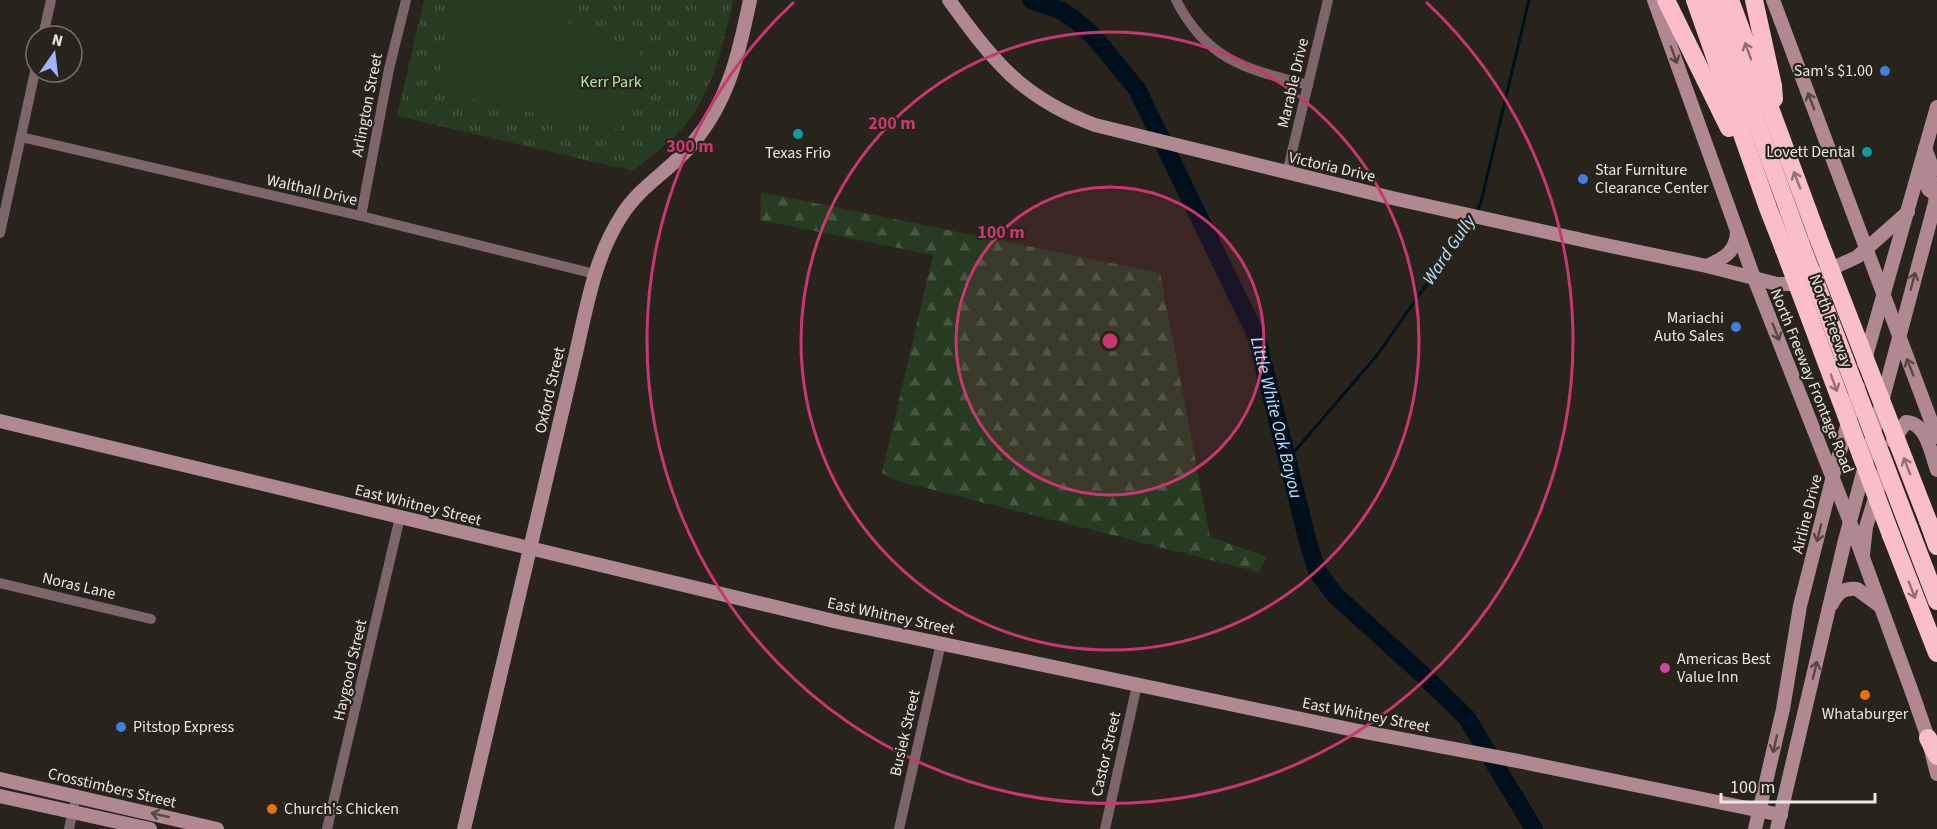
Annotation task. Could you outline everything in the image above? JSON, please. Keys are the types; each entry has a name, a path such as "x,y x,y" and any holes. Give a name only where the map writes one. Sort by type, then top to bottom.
{"highway":[{"path":"1666,0 1767,208"},
{"name":"North Freeway","path":"1695,0 1767,208 1801,242 1928,521 1937,546"},
{"name":"North Freeway","path":"1712,0 1937,601"},
{"name":"North Freeway","path":"1730,0 1776,125 1801,242 1891,535 1937,653"},
{"path":"1754,0 1773,86 1776,125"},
{"path":"1928,738 1937,756"}],"street":[{"path":"46,24 51,0"},
{"name":"Arlington Street","path":"361,216 389,69 406,0"},
{"name":"Oxford Street","path":"464,829 529,549 604,245 623,212 693,144 715,112 728,87 737,61 750,0"},
{"name":"Victoria Drive","path":"950,0 991,57 1010,75 1066,115 1095,125 1287,173 1707,266 1777,284 1791,284 1844,265 1867,249 1908,212"},
{"path":"1176,0 1184,16 1213,49 1253,70 1308,85"},
{"name":"Marable Drive","path":"1287,173 1328,0"},
{"name":"North Freeway Frontage Road","path":"1654,0 1754,278 1850,522 1928,738 1937,774"},
{"path":"1773,0 1937,437"},
{"path":"0,233 32,84"},
{"name":"Airline Drive","path":"1755,829 1780,720 1800,606 1833,476 1937,107"},
{"name":"Walthall Drive","path":"21,137 361,216 595,274"},
{"path":"1777,829 1850,522 1935,203 1936,191 1929,190 1927,186 1932,167 1925,148"},
{"path":"1857,223 1877,230 1894,224"},
{"path":"1707,266 1721,260 1736,244 1737,231"},
{"name":"East Whitney Street","path":"0,421 838,622 1780,815"},
{"path":"1863,558 1866,527 1891,446 1906,422 1915,424 1924,433 1937,470"},
{"name":"Haygood Street","path":"327,829 400,517"},
{"name":"Noras Lane","path":"0,583 151,619"},
{"path":"1829,608 1838,593 1852,588 1863,592 1880,606"},
{"name":"Busiek Street","path":"899,829 941,644"},
{"name":"Castor Street","path":"1105,829 1137,685"},
{"path":"1780,720 1802,726"},
{"name":"Crosstimbers Street","path":"0,779 77,795 199,827 217,829"},
{"path":"69,829 77,795"},
{"name":"Crosstimbers Street","path":"0,796 150,829"}],"green space":[{"name":"Kerr Park","path":"424,0 733,0 715,70 700,103 679,132 633,171 397,116"},
{"path":"457,0 551,0 575,31 642,48 621,130 578,119 576,122 444,93 437,82"},
{"path":"761,192 1160,273 1210,537 1267,557 1259,572 898,481 882,473 933,255 760,220"}],"waterway":[{"name":"Little White Oak Bayou","path":"1031,0 1062,11 1074,19 1094,37 1137,89 1256,335 1317,571 1335,595 1467,718 1534,829"},
{"name":"Ward Gully","path":"1476,213 1481,202 1529,0"},
{"name":"Ward Gully","path":"1288,459 1378,354 1472,219"}],"place":[{"name":"Sam's $1.00","path":"1885,71"},
{"name":"Texas Frio","path":"798,134"},
{"name":"Lovett Dental","path":"1867,152"},
{"name":"Star Furniture Clearance Center","path":"1583,179"},
{"name":"Mariachi Auto Sales","path":"1736,327"},
{"name":"Americas Best Value Inn","path":"1665,668"},
{"name":"Whataburger","path":"1865,695"},
{"name":"Pitstop Express","path":"121,727"},
{"name":"Church's Chicken","path":"272,809"}]}
